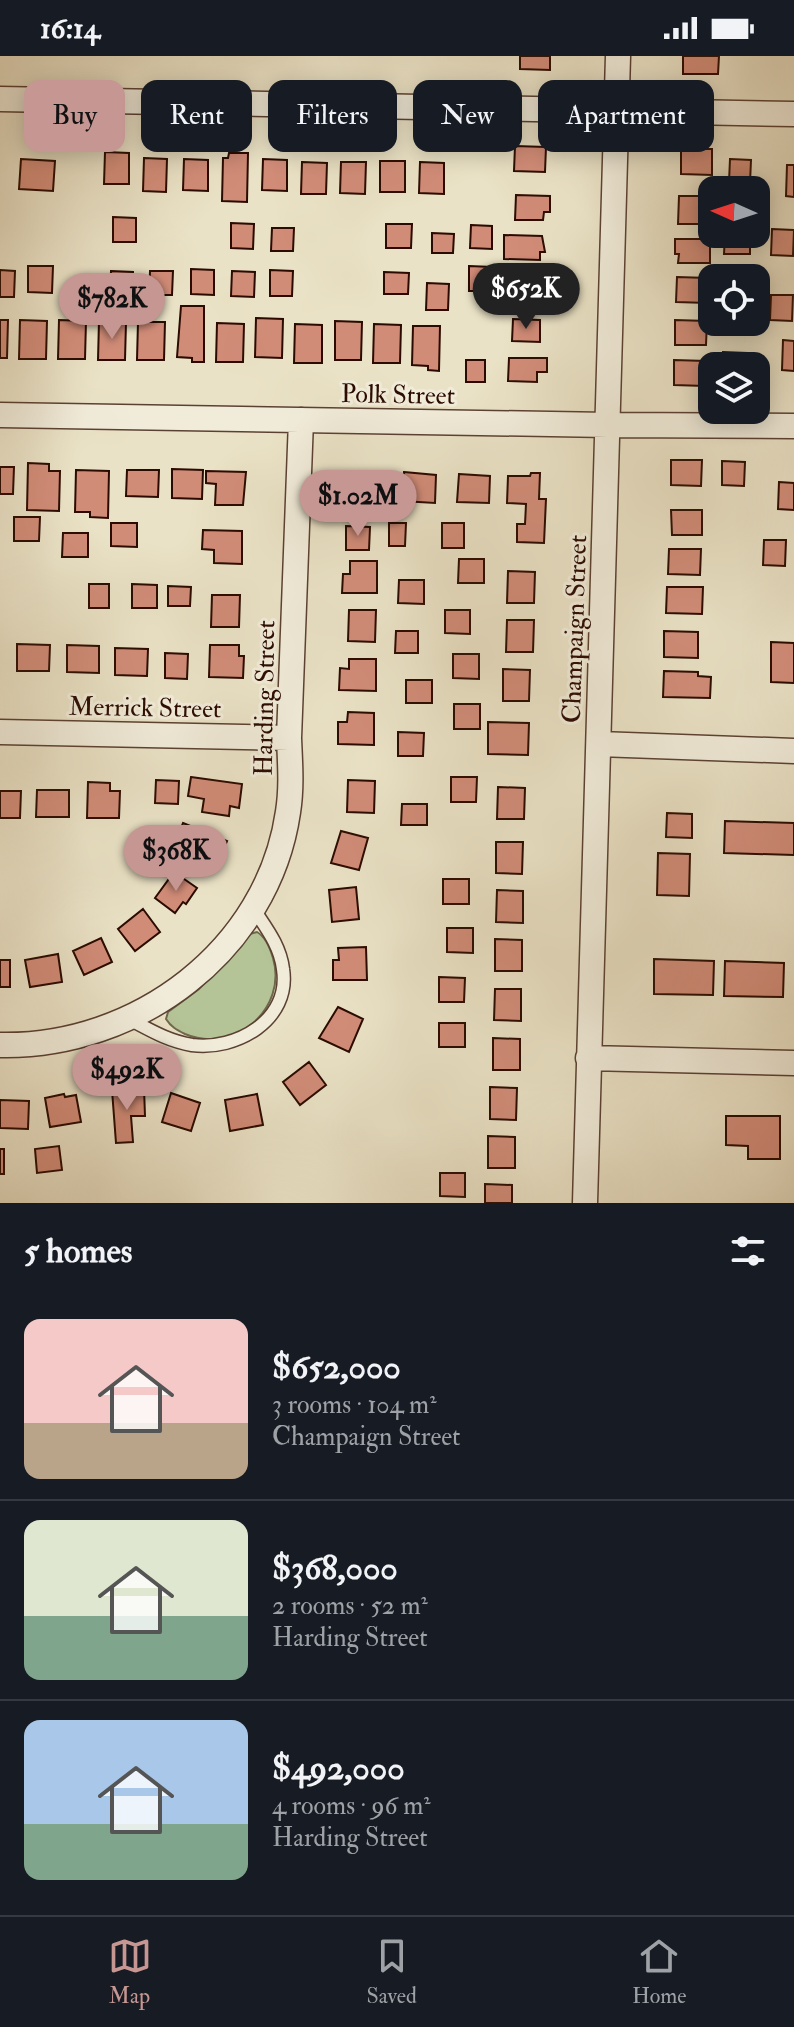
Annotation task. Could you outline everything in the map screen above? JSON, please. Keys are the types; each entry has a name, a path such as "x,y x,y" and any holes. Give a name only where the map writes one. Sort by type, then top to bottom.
{"street":[{"name":"Champaign Street","path":"618,56 618,80"},
{"path":"0,99 538,110"},
{"path":"714,113 794,114"},
{"name":"Champaign Street","path":"585,1203 616,152"},
{"name":"Polk Street","path":"0,415 794,426"},
{"name":"Harding Street","path":"0,1045 60,1041 98,1031 129,1019 180,989 222,951 253,908 270,875 288,813 291,780 289,738 301,420"},
{"name":"Merrick Street","path":"0,732 289,738"},
{"path":"599,744 794,751"},
{"path":"588,1058 794,1063"}],"lane":[{"path":"129,1019 162,1037 194,1045 224,1045 251,1034 270,1018 281,996 284,972 276,941 253,908"}],"green space":[{"path":"257,932 269,947 276,977 265,1010 238,1033 222,1038 203,1039 172,1026 166,1019 168,1012 199,989 250,934"}],"building":[{"path":"520,56 550,56 550,70 520,69"},
{"path":"683,56 719,56 718,74 683,74"},
{"path":"522,146 538,147 538,152 546,152 545,172 514,171 515,152 522,152"},
{"path":"105,152 129,153 129,184 104,184"},
{"path":"681,152 712,152 712,175 681,174"},
{"path":"229,153 248,153 247,202 222,201 223,158 228,158"},
{"path":"144,158 167,159 166,192 143,191"},
{"path":"21,159 55,161 53,191 19,189"},
{"path":"184,159 208,160 208,191 183,190"},
{"path":"263,159 287,160 287,191 262,190"},
{"path":"730,159 751,160 750,176 729,176"},
{"path":"380,161 405,161 405,192 380,192"},
{"path":"302,162 327,163 326,194 301,194"},
{"path":"341,162 366,162 365,194 340,193"},
{"path":"420,162 444,163 444,194 419,193"},
{"path":"787,165 794,165 794,197 786,196"},
{"path":"516,195 550,196 550,212 544,212 543,220 515,220"},
{"path":"679,196 698,196 698,224 678,224"},
{"path":"113,217 136,218 136,242 113,242"},
{"path":"231,223 254,224 253,249 231,248"},
{"path":"386,224 412,224 411,248 386,248"},
{"path":"471,225 492,226 492,249 470,248"},
{"path":"272,228 294,228 293,251 271,251"},
{"path":"772,229 794,230 793,256 771,255"},
{"path":"432,233 454,234 453,253 432,253"},
{"path":"504,235 542,236 545,252 540,252 540,260 504,259"},
{"path":"675,239 698,239 698,248 710,248 710,263 678,263 679,254 675,254"},
{"path":"724,248 750,248 750,254 724,254"},
{"path":"28,266 53,266 52,293 28,292"},
{"path":"469,266 492,267 491,291 469,291"},
{"path":"191,269 214,270 214,295 191,294"},
{"path":"0,270 15,271 14,297 0,297"},
{"path":"270,270 293,271 292,296 270,296"},
{"path":"111,271 133,272 132,296 110,295"},
{"path":"150,271 173,271 172,295 149,295"},
{"path":"232,271 255,272 254,297 231,296"},
{"path":"384,272 409,273 408,294 384,294"},
{"path":"510,274 543,275 542,300 509,299"},
{"path":"677,277 698,278 698,303 676,302"},
{"path":"427,283 449,284 448,310 426,310"},
{"path":"771,295 793,295 792,321 770,320"},
{"path":"181,306 204,306 204,362 177,357"},
{"path":"256,318 283,319 282,358 255,357"},
{"path":"513,319 540,320 540,342 512,341"},
{"path":"0,320 8,320 7,358 0,358"},
{"path":"20,320 47,321 46,359 19,359"},
{"path":"59,320 86,321 85,359 58,359"},
{"path":"675,320 698,321 698,336 706,336 706,345 675,345"},
{"path":"99,321 126,322 125,360 98,360"},
{"path":"335,321 362,322 361,360 335,360"},
{"path":"138,322 165,322 164,360 137,360"},
{"path":"217,323 244,324 243,362 216,362"},
{"path":"295,324 322,325 322,363 294,363"},
{"path":"374,324 401,325 400,363 373,363"},
{"path":"413,326 440,326 439,371 428,370 428,366 412,365"},
{"path":"783,340 794,341 794,371 782,370"},
{"path":"509,358 547,358 547,372 537,372 537,382 508,381"},
{"path":"466,360 485,360 485,382 466,382"},
{"path":"674,360 698,361 698,386 674,385"},
{"path":"671,460 702,460 701,486 671,485"},
{"path":"722,461 745,462 744,486 722,485"},
{"path":"28,463 49,464 49,471 60,471 59,511 27,510"},
{"path":"0,467 14,467 13,494 0,494"},
{"path":"172,469 203,470 202,499 172,498"},
{"path":"76,470 109,471 108,518 90,517 90,512 75,512"},
{"path":"127,470 159,470 158,497 126,496"},
{"path":"206,471 246,472 243,505 215,505 216,484 206,483"},
{"path":"404,472 436,475 435,503 402,501"},
{"path":"349,473 381,473 381,501 348,500"},
{"path":"531,473 540,473 539,499 546,499 544,543 517,542 517,524 525,524 526,504 507,503 508,476 530,476"},
{"path":"459,474 490,476 489,503 457,502"},
{"path":"779,482 794,483 794,510 778,509"},
{"path":"671,510 702,510 702,535 672,535"},
{"path":"14,517 40,517 39,541 14,541"},
{"path":"111,523 137,523 137,547 111,546"},
{"path":"389,523 406,523 405,546 389,546"},
{"path":"442,523 464,523 464,548 442,548"},
{"path":"346,526 370,527 369,550 346,550"},
{"path":"203,530 242,531 242,564 214,563 214,550 202,549"},
{"path":"63,533 88,533 88,557 62,557"},
{"path":"764,540 786,540 785,566 763,565"},
{"path":"669,549 701,549 700,575 668,574"},
{"path":"459,559 484,559 484,583 458,583"},
{"path":"350,561 377,561 377,593 342,593 343,574 350,574"},
{"path":"508,571 535,572 534,603 507,603"},
{"path":"399,580 424,580 424,604 398,603"},
{"path":"89,584 109,584 109,608 89,608"},
{"path":"132,584 157,585 157,608 132,608"},
{"path":"168,586 191,587 190,606 168,606"},
{"path":"667,587 703,587 702,614 666,613"},
{"path":"212,595 240,595 239,627 211,627"},
{"path":"349,610 376,610 375,642 348,641"},
{"path":"445,610 470,610 470,634 445,633"},
{"path":"507,620 534,620 533,652 506,652"},
{"path":"396,631 418,631 418,653 395,653"},
{"path":"664,631 698,632 698,658 664,657"},
{"path":"771,642 794,643 794,683 771,682"},
{"path":"17,644 50,645 49,671 17,671"},
{"path":"67,645 99,646 99,673 67,672"},
{"path":"210,645 239,645 239,656 244,656 243,678 209,677"},
{"path":"115,648 148,649 147,676 115,675"},
{"path":"165,653 188,654 187,679 165,678"},
{"path":"453,654 479,654 479,679 453,678"},
{"path":"349,659 376,659 376,691 339,690 340,668 349,669"},
{"path":"503,669 530,670 529,701 503,701"},
{"path":"664,671 698,672 698,676 711,677 710,698 663,697"},
{"path":"406,680 432,680 432,703 406,703"},
{"path":"454,704 480,704 480,729 454,729"},
{"path":"348,712 374,713 374,745 338,744 338,722 347,722"},
{"path":"488,722 529,723 528,755 488,754"},
{"path":"398,732 424,733 423,756 398,756"},
{"path":"191,777 242,784 239,808 230,806 229,816 202,812 204,799 188,796"},
{"path":"451,777 477,777 476,802 451,802"},
{"path":"156,780 179,781 178,804 155,803"},
{"path":"348,780 375,781 374,813 347,812"},
{"path":"88,782 110,783 110,791 120,791 119,818 87,818"},
{"path":"498,787 525,788 524,819 497,819"},
{"path":"37,790 69,790 69,817 36,817"},
{"path":"0,791 21,791 20,818 0,818"},
{"path":"402,804 427,804 427,825 401,825"},
{"path":"667,813 692,814 692,838 666,837"},
{"path":"725,821 794,823 794,855 724,853"},
{"path":"183,823 227,841 220,858 214,856 208,868 184,858 189,844 177,839"},
{"path":"341,831 368,838 359,870 331,863"},
{"path":"496,842 523,842 522,874 496,873"},
{"path":"658,853 690,854 689,896 657,895"},
{"path":"174,872 197,888 175,913 155,898"},
{"path":"443,879 469,879 469,904 443,904"},
{"path":"356,887 359,919 332,922 329,890"},
{"path":"497,890 523,891 523,923 496,922"},
{"path":"143,909 160,932 135,951 118,929"},
{"path":"447,928 473,928 473,953 447,952"},
{"path":"101,938 112,962 84,975 73,951"},
{"path":"495,939 522,940 522,971 495,971"},
{"path":"366,947 367,980 333,980 333,960 339,960 338,948"},
{"path":"58,954 62,982 30,987 25,960"},
{"path":"654,959 714,961 713,995 654,994"},
{"path":"0,960 10,960 10,987 0,987"},
{"path":"725,961 784,963 783,997 724,996"},
{"path":"439,977 465,978 464,1002 439,1002"},
{"path":"495,989 521,989 521,1021 494,1020"},
{"path":"338,1007 363,1019 349,1052 319,1038"},
{"path":"439,1023 465,1023 465,1047 439,1047"},
{"path":"493,1038 520,1039 520,1070 493,1070"},
{"path":"309,1062 326,1085 300,1105 283,1082"},
{"path":"490,1087 517,1088 516,1120 490,1119"},
{"path":"144,1088 145,1116 131,1116 133,1142 116,1143 112,1090"},
{"path":"171,1093 200,1103 191,1131 162,1122"},
{"path":"64,1094 65,1097 76,1095 81,1122 50,1127 45,1098"},
{"path":"257,1094 263,1125 230,1131 225,1100"},
{"path":"0,1100 29,1101 28,1129 0,1128"},
{"path":"726,1116 780,1116 780,1159 748,1159 748,1146 726,1145"},
{"path":"488,1136 515,1137 515,1168 488,1168"},
{"path":"59,1146 62,1170 37,1173 35,1149"},
{"path":"0,1149 4,1149 4,1174 0,1174"},
{"path":"440,1173 465,1173 465,1197 440,1196"},
{"path":"485,1184 512,1185 512,1203 485,1203"}]}
